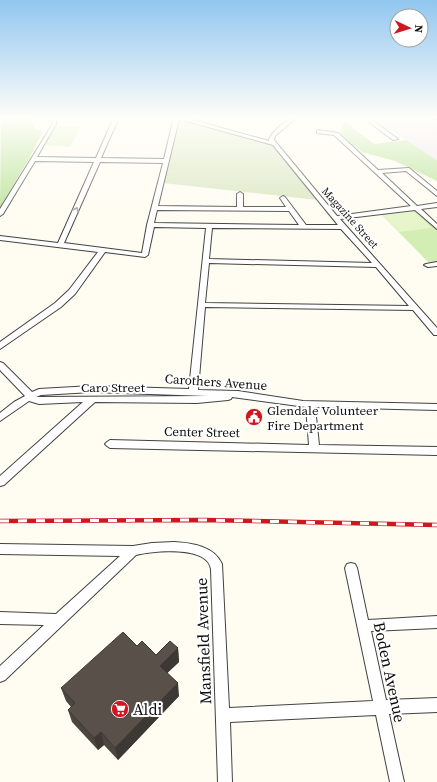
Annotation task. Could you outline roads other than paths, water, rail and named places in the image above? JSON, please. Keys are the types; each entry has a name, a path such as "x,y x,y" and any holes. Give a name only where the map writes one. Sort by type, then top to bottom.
{"street":[{"path":"0,214 36,153"},
{"path":"60,245 101,153"},
{"path":"0,238 145,255 150,225 168,153"},
{"name":"Magazine Street","path":"282,153 335,218 378,264 437,334"},
{"path":"357,153 437,227"},
{"path":"33,159 166,161"},
{"path":"376,172 408,169 437,194"},
{"path":"240,194 240,209"},
{"path":"284,198 304,227"},
{"path":"335,218 437,205"},
{"path":"154,208 292,209"},
{"path":"150,225 344,227"},
{"path":"193,392 209,226"},
{"path":"0,346 58,305 72,292 103,250"},
{"path":"205,261 378,264"},
{"path":"428,265 437,264"},
{"path":"201,305 414,308"},
{"path":"0,366 23,387 30,396"},
{"name":"Carothers Avenue","path":"0,418 30,396 48,391 92,389 246,395 310,404 437,407"},
{"name":"Caro Street","path":"30,396 33,400 38,401 93,399 197,400 246,395"},
{"path":"0,482 93,399"},
{"path":"310,404 314,448"},
{"name":"Center Street","path":"110,444 437,451"},
{"name":"Mansfield Avenue","path":"0,549 132,551 164,546 187,548 206,554 212,558 216,565 225,782"},
{"path":"0,675 132,551"},
{"name":"Boden Avenue","path":"351,568 397,782"},
{"path":"0,618 58,620"},
{"path":"364,626 437,622"},
{"path":"222,715 437,705"}],"railway":[{"path":"0,521 204,520 437,525"}],"place":[{"name":"Glendale Volunteer Fire Department","path":"254,417"},
{"name":"Aldi","path":"120,709"}]}
